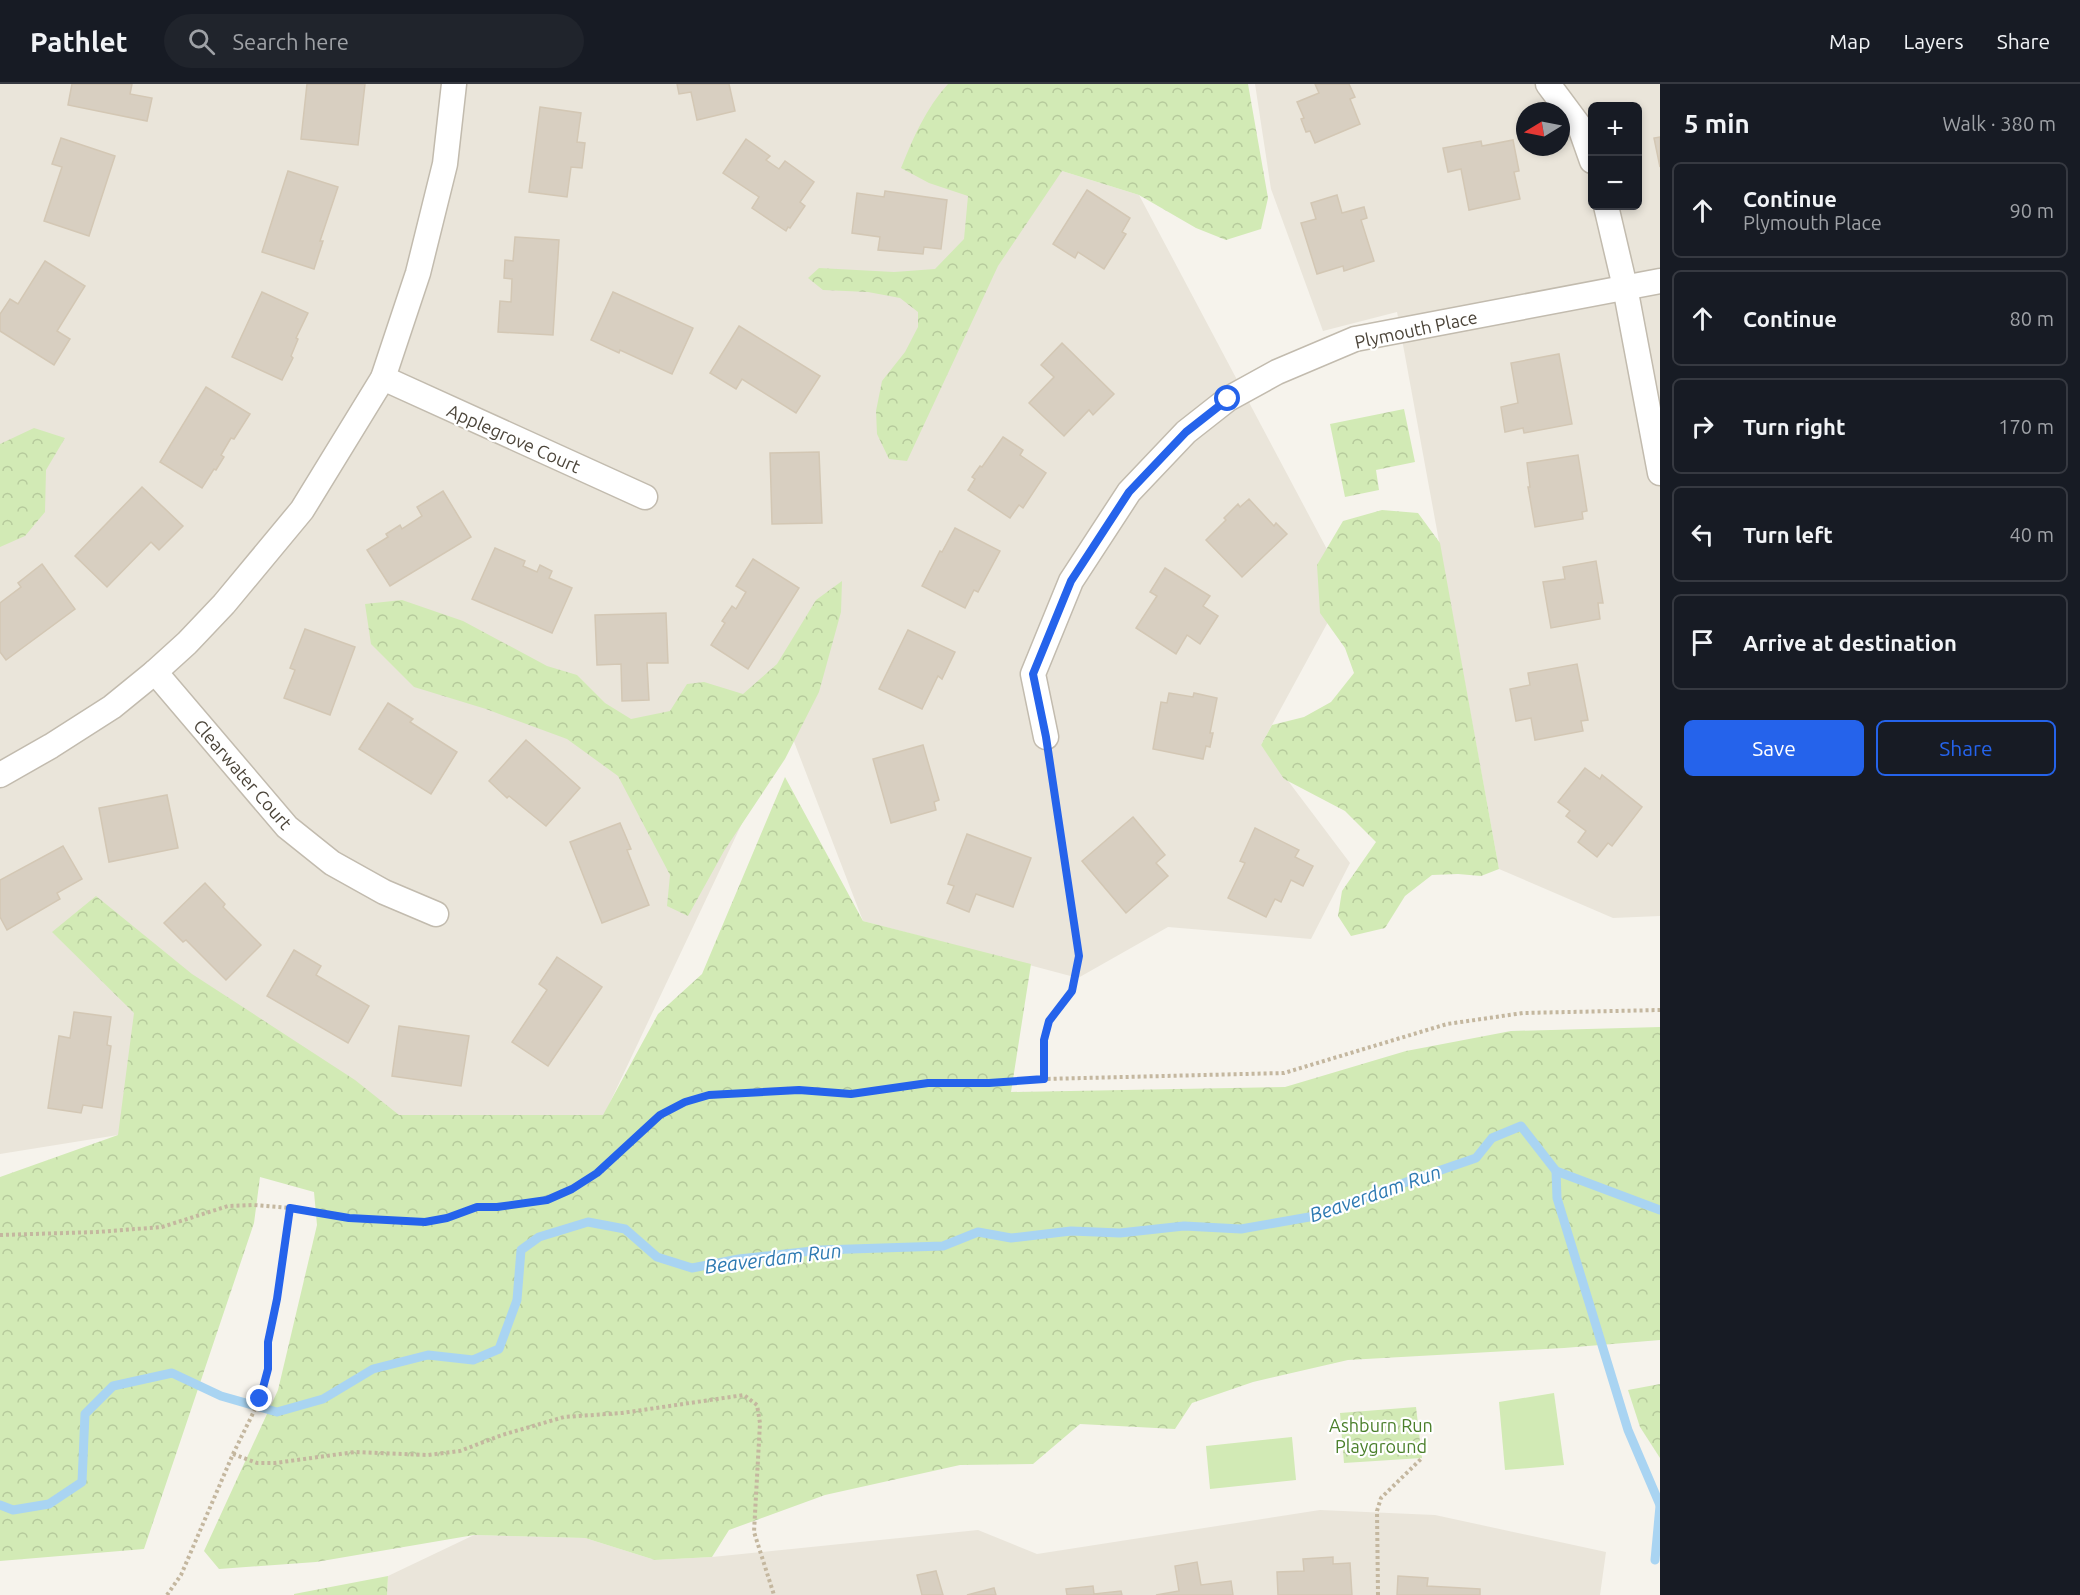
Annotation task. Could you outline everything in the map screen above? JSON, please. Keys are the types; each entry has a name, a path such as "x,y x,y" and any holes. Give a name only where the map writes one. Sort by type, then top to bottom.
{"street":[{"path":"0,775 112,707 155,672 187,643 224,604 302,510 383,378 418,273 445,164 454,84"},
{"path":"1548,84 1580,127 1591,156"},
{"path":"1607,210 1625,287 1660,473"},
{"name":"Plymouth Place","path":"1046,737 1033,674 1071,581 1129,492 1186,432 1228,399 1277,372 1355,339 1660,281"},
{"name":"Applegrove Court","path":"383,378 645,497"},
{"name":"Clearwater Court","path":"155,672 288,827 332,863 384,892 436,914"}],"path":[{"path":"1044,1079 1044,1040 1049,1021 1072,991 1079,956 1046,737"},
{"path":"0,1235 162,1227 228,1206 253,1205 290,1208 349,1218 425,1222 447,1218 477,1207 497,1207 547,1200 572,1189 597,1173 660,1115 685,1102 709,1095 799,1090 851,1094 928,1083 1284,1073 1447,1024 1523,1013 1660,1010"},
{"path":"167,1595 181,1575 233,1454 260,1399 268,1369 268,1342 277,1299 290,1208"},
{"path":"233,1454 257,1463 275,1463 355,1452 428,1455 460,1451 502,1435 564,1417 622,1413 744,1395 757,1405 760,1423 754,1532 774,1595"},
{"path":"1378,1595 1377,1511 1379,1504 1381,1498 1422,1458"}],"shaded area":[{"path":"0,84 1082,84 1062,171 1139,195 1347,587 1261,745 1350,863 1311,939 1168,927 1078,978 863,921 788,726 604,1115 118,1135 0,1154"},
{"path":"1255,84 1660,84 1660,916 1613,918 1499,869 1397,312 1323,331 1271,189"},
{"path":"1320,1510 1435,1515 1606,1552 1600,1595 387,1595 388,1576 474,1535 585,1538 655,1560 712,1557 978,1530 1037,1554"}],"green space":[{"path":"948,84 1248,84 1268,198 1261,229 1226,240 1196,228 1139,195 1062,171 998,266 907,461 889,459 877,434 876,411 882,381 905,352 918,327 918,312 900,298 868,292 823,290 808,278 819,268 894,272 935,269 964,239 968,196 929,183 901,168 927,113"},
{"path":"1404,409 1415,462 1376,470 1379,490 1345,497 1330,424"},
{"path":"34,428 65,438 46,470 45,512 25,536 0,547 0,444"},
{"path":"1382,510 1418,513 1440,543 1499,869 1481,876 1432,875 1405,896 1385,928 1351,936 1338,916 1342,891 1376,842 1345,811 1284,779 1261,745 1272,725 1304,717 1331,702 1354,673 1345,648 1320,613 1317,565 1343,521"},
{"path":"842,581 841,612 819,692 785,759 724,851 688,916 667,906 670,875 618,776 567,739 486,709 414,687 371,644 365,604 402,600 463,621 547,666 577,675 605,703 631,719 670,711 687,684 704,682 743,694 777,664 816,600"},
{"path":"785,777 863,921 1031,964 1011,1092 1285,1087 1406,1051 1511,1031 1660,1027 1660,1340 1564,1348 1348,1360 1253,1382 1192,1403 1175,1429 1080,1424 1033,1464 960,1465 825,1495 729,1530 712,1557 655,1560 585,1538 474,1535 316,1562 219,1569 204,1551 278,1390 317,1225 314,1192 260,1177 254,1223 144,1549 0,1561 0,1177 118,1135 134,1013 52,932 96,896 192,974 355,1080 399,1115 603,1115 658,1014 702,974"},
{"path":"1660,1384 1660,1458 1640,1427 1628,1390"},
{"path":"1554,1393 1564,1465 1505,1470 1499,1402"},
{"name":"Ashburn Run Playground","path":"1416,1407 1422,1458 1344,1463 1340,1413"},
{"path":"1292,1437 1296,1480 1210,1489 1206,1446"},
{"path":"388,1576 387,1595 294,1595 294,1594"}],"building":[{"path":"72,84 132,84 130,94 152,98 147,121 68,105"},
{"path":"307,84 365,84 358,145 301,139"},
{"path":"677,84 729,84 735,111 697,120 691,92 679,94"},
{"path":"1315,84 1349,84 1355,97 1350,99 1360,124 1315,143 1310,131 1306,132 1301,119 1304,118 1297,102 1319,93"},
{"path":"540,107 581,113 577,142 585,143 582,168 571,167 567,197 529,192"},
{"path":"1660,137 1660,167 1654,138"},
{"path":"61,138 115,156 89,236 44,221 62,167 52,164"},
{"path":"746,139 770,156 766,160 779,169 785,161 814,182 800,202 805,206 786,231 752,208 759,197 723,173"},
{"path":"1513,140 1519,171 1514,172 1520,199 1469,210 1461,169 1448,172 1443,148 1481,141 1482,146"},
{"path":"288,171 338,187 320,241 323,241 314,269 262,252"},
{"path":"1087,190 1130,218 1122,232 1126,234 1104,269 1078,252 1075,258 1053,244"},
{"path":"885,191 947,200 941,249 924,247 923,254 878,250 880,237 852,233 857,193 884,197"},
{"path":"1337,195 1342,213 1364,207 1367,218 1361,220 1374,261 1344,271 1343,266 1317,274 1301,223 1316,219 1311,203"},
{"path":"515,237 559,240 553,335 498,332 500,301 511,302 512,279 504,278 505,260 513,261"},
{"path":"45,261 85,286 57,331 70,339 54,365 0,331 0,314 10,299 18,304"},
{"path":"262,292 308,313 296,338 298,339 291,356 293,358 282,380 232,357"},
{"path":"613,292 693,328 672,374 620,350 619,353 591,340"},
{"path":"739,326 820,376 796,413 742,379 736,389 710,373"},
{"path":"1062,343 1114,394 1093,415 1089,410 1064,436 1029,403 1054,377 1041,365"},
{"path":"1559,354 1572,424 1524,433 1523,428 1505,432 1501,407 1518,403 1511,363"},
{"path":"206,387 250,414 234,439 231,438 221,455 224,457 202,488 160,462"},
{"path":"1003,437 1023,450 1020,455 1046,473 1023,508 1019,505 1010,518 968,490 975,479 972,477"},
{"path":"819,452 822,523 772,524 770,453"},
{"path":"1578,455 1587,511 1582,512 1583,519 1535,527 1528,487 1530,487 1527,463"},
{"path":"142,487 183,526 159,550 151,542 107,587 75,556"},
{"path":"443,491 471,537 390,586 367,550 388,537 386,534 400,525 402,529 422,516 417,507"},
{"path":"1249,499 1274,526 1276,523 1287,534 1242,577 1206,540 1238,504 1240,507"},
{"path":"955,528 1000,551 978,592 974,590 965,608 922,586"},
{"path":"495,548 525,561 523,566 537,572 540,565 552,571 549,578 572,588 552,633 472,599"},
{"path":"753,559 799,588 748,669 711,645 725,623 722,621 732,606 736,609 746,592 736,586"},
{"path":"1596,561 1603,603 1598,603 1600,619 1551,628 1543,582 1565,579 1563,567"},
{"path":"42,564 75,609 6,660 0,652 0,603 21,587 18,583"},
{"path":"1165,568 1210,596 1203,606 1218,616 1200,644 1187,635 1176,654 1136,628 1157,596 1150,592"},
{"path":"666,613 668,663 647,663 649,700 622,701 621,664 597,665 595,615"},
{"path":"305,629 355,647 330,715 284,698 295,670 290,668"},
{"path":"908,630 955,652 942,679 938,676 922,709 879,689"},
{"path":"1577,664 1588,720 1581,721 1583,731 1535,740 1531,718 1516,721 1510,689 1530,685 1528,673"},
{"path":"1169,693 1193,697 1194,693 1217,698 1210,733 1213,733 1210,747 1206,746 1203,759 1153,749 1161,702 1167,703"},
{"path":"388,703 413,719 410,722 457,752 431,794 359,749"},
{"path":"526,740 580,788 546,826 509,796 507,798 489,781"},
{"path":"923,745 939,800 934,802 936,810 891,823 873,759"},
{"path":"1585,768 1600,779 1602,775 1642,807 1612,846 1608,843 1597,857 1578,842 1586,831 1566,816 1570,811 1558,802"},
{"path":"167,795 178,848 109,862 99,808"},
{"path":"1133,817 1165,855 1156,863 1168,876 1126,913 1082,861"},
{"path":"620,823 631,849 627,850 649,905 602,923 570,842"},
{"path":"1255,828 1299,850 1295,857 1313,866 1303,886 1291,880 1281,902 1275,899 1266,917 1228,898 1245,863 1240,861"},
{"path":"967,834 1031,858 1013,907 976,894 969,912 947,903 954,886 948,884"},
{"path":"63,846 82,879 57,893 60,899 7,930 0,917 0,880"},
{"path":"205,883 225,904 223,907 261,945 226,980 186,940 183,942 164,923"},
{"path":"294,950 321,966 316,975 369,1006 348,1043 267,996"},
{"path":"557,957 602,987 548,1066 512,1042 547,990 539,984"},
{"path":"74,1012 111,1017 107,1045 111,1046 102,1108 83,1105 81,1113 48,1108 59,1036 70,1038"},
{"path":"399,1026 469,1036 461,1086 392,1076"},
{"path":"1333,1557 1333,1564 1350,1563 1352,1595 1278,1595 1277,1572 1304,1571 1303,1559"},
{"path":"1197,1562 1201,1585 1231,1581 1233,1595 1156,1595 1179,1591 1175,1566"},
{"path":"936,1571 943,1595 922,1595 917,1575"},
{"path":"1398,1576 1428,1578 1427,1586 1480,1589 1480,1595 1397,1595"},
{"path":"1093,1586 1094,1594 1121,1591 1122,1595 1067,1595 1066,1589"},
{"path":"994,1588 996,1595 967,1595"}],"waterway":[{"name":"Beaverdam Run","path":"0,1505 13,1510 49,1504 82,1482 85,1414 113,1386 172,1373 221,1396 277,1412 323,1399 373,1369 428,1355 473,1360 499,1349 517,1300 521,1250 539,1237 588,1222 625,1229 657,1257 692,1268 739,1259 821,1250 943,1246 978,1232 1011,1238 1071,1231 1120,1233 1184,1226 1241,1229 1315,1216 1476,1158 1492,1138 1521,1126 1556,1171 1660,1210"},
{"path":"1556,1171 1557,1198 1628,1430 1660,1505"},
{"path":"1655,1560 1660,1506"}],"route":[{"path":"260,1399 268,1369 268,1342 277,1299 290,1208 349,1218 425,1222 447,1218 477,1207 497,1207 547,1200 572,1189 597,1173 660,1115 685,1102 709,1095 799,1090 851,1094 928,1083 989,1083 1044,1079 1044,1040 1049,1021 1072,991 1079,956 1046,737 1033,674 1071,581 1129,492 1186,432 1228,399"}]}
